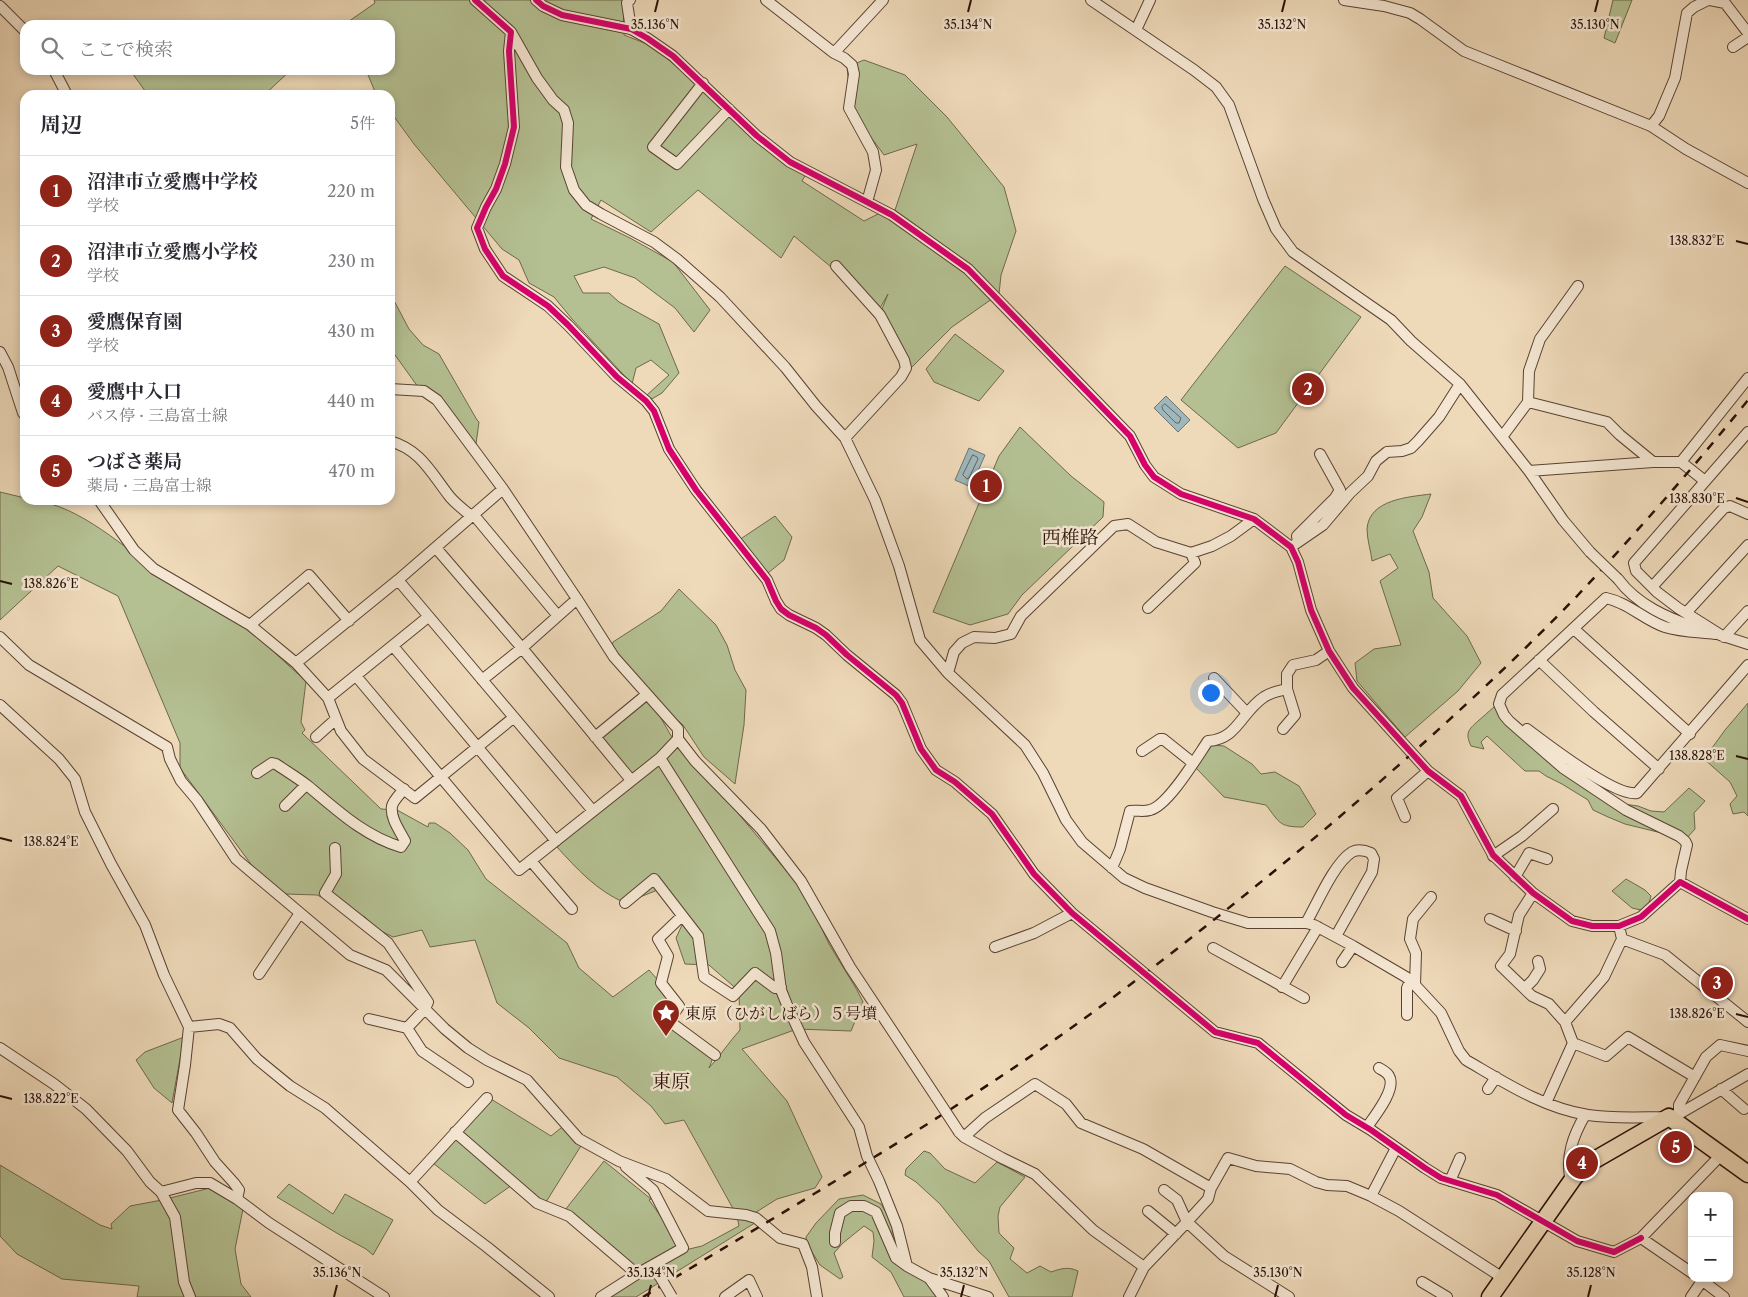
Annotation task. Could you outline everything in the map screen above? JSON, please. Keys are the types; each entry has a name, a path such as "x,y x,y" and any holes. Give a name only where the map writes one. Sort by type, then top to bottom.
{"main road":[{"path":"1490,1297 1574,1176 1591,1162 1674,1116 1720,1155 1748,1174"}],"street":[{"path":"475,0 511,32 537,78 553,100 564,110 568,123 566,167 574,190 586,205 654,242 678,259 713,290 785,367 845,438 875,500 898,566 916,632 920,640 948,673 1025,745 1043,774 1066,820 1082,842 1112,868 1124,878 1145,888 1248,923 1306,923 1336,936 1412,982 1441,1013 1459,1052 1466,1060 1527,1095 1546,1103 1585,1115 1604,1117 1674,1116 1748,1074"},
{"path":"536,0 543,6 562,15 631,29 673,56 757,136 790,162 892,215 968,269 1130,436 1145,465 1154,477 1181,494 1254,519 1295,544"},
{"path":"630,0 627,3 631,29"},
{"path":"766,0 852,65 854,74 848,108 873,152 876,170 868,202"},
{"path":"834,53 883,0"},
{"path":"1092,0 1216,87 1229,105 1260,193 1273,222 1293,252 1391,320 1411,341 1460,384 1529,470 1563,520 1626,590 1651,609 1676,621 1748,644"},
{"path":"1136,30 1150,0"},
{"path":"1344,0 1410,13 1464,51 1651,126 1686,149 1748,183"},
{"path":"1651,126 1659,116 1675,78 1687,13 1694,7 1709,0 1725,3 1748,33"},
{"path":"0,6 20,27"},
{"path":"511,32 509,51 514,127 505,164 496,189 477,228 485,249 503,276 548,306 617,377 646,401 654,411 669,449 696,490 767,580 776,601 782,609 826,635 896,695 902,703 921,749 936,770 955,782 992,814 1034,874 1072,913 1215,1032 1258,1043 1346,1115 1367,1127 1441,1178 1497,1195 1577,1241 1614,1252 1641,1238 1720,1155"},
{"path":"1733,47 1748,37"},
{"path":"57,75 64,90"},
{"path":"703,83 653,147 677,164 729,109"},
{"path":"836,266 880,314 904,360 906,368 845,438"},
{"path":"1502,437 1528,402 1529,371 1540,338 1578,286"},
{"path":"0,352 8,367 20,406"},
{"path":"1680,462 1748,378"},
{"path":"1295,544 1323,525 1350,493 1368,476 1376,461 1387,452 1411,448 1439,417 1460,384"},
{"path":"395,389 424,391 437,400 503,489 577,598 614,657 678,729 678,739 695,761 761,829 801,881 850,967 961,1135 1036,1174 1094,1230 1144,1268"},
{"path":"1528,402 1607,422 1654,462"},
{"path":"1719,635 1652,587 1636,571 1634,563 1748,432"},
{"path":"395,442 404,445 418,455 452,499 472,515 558,616"},
{"path":"1320,454 1340,490 1335,498 1297,536 1295,544 1311,610 1329,651 1353,688 1428,771 1461,796 1493,856 1533,893 1572,921 1592,926 1619,926 1640,917 1680,882 1687,845 1679,836 1626,810 1563,768 1509,721 1499,704 1502,695 1606,598 1618,601 1664,626 1719,635 1748,611"},
{"path":"1529,470 1680,462 1704,481"},
{"path":"296,663 398,580 503,489"},
{"path":"102,505 134,550 154,569 250,625 296,663 328,698 342,731 363,759 415,798 513,718"},
{"path":"1652,587 1724,508 1730,506 1748,514"},
{"path":"948,673 954,652 962,643 974,637 995,638 1011,634 1020,616 1114,526 1128,524 1156,542 1191,553 1212,546 1231,536 1254,519"},
{"path":"1686,613 1748,545"},
{"path":"436,548 631,780"},
{"path":"1148,608 1195,562 1191,553"},
{"path":"250,625 309,575 349,621"},
{"path":"398,580 593,811"},
{"path":"482,680 522,648 577,598"},
{"path":"328,698 428,617"},
{"path":"1574,629 1690,734"},
{"path":"0,637 29,665 167,747 170,759 181,781 197,800 236,859 350,955 386,970 445,1029 468,1048 527,1080 579,1139 620,1161 666,1179 708,1211 746,1215 756,1218 780,1238 803,1244 812,1267 817,1297"},
{"path":"393,646 476,748 556,841"},
{"path":"1283,728 1295,715 1287,689 1287,674 1293,665 1316,660 1329,651"},
{"path":"1539,660 1658,769"},
{"path":"1499,704 1515,719 1571,762 1626,793 1632,794 1637,793 1748,665"},
{"path":"356,676 440,778 520,870 660,758 678,739"},
{"path":"1214,678 1247,713"},
{"path":"1112,868 1120,848 1130,811 1151,810 1164,801 1208,741 1216,741 1229,736 1247,713 1264,697 1287,689"},
{"path":"595,737 646,694"},
{"path":"0,705 59,759 75,778 85,812 145,925 164,975 189,1026 178,1110 215,1162 234,1183 238,1190 238,1199"},
{"path":"316,737 336,719"},
{"path":"1142,750 1163,739 1193,763"},
{"path":"660,758 770,931 776,953 781,987 787,1005 804,1042 859,1127 867,1156 897,1226 907,1266"},
{"path":"257,773 272,763 276,764 364,830 384,842 401,848 405,841 393,815 392,805 404,789"},
{"path":"1405,817 1397,798 1428,771"},
{"path":"286,806 306,785"},
{"path":"1626,810 1632,794"},
{"path":"1493,856 1522,836 1553,809"},
{"path":"335,848 336,874 325,893 388,943 428,1002 407,1028"},
{"path":"1306,923 1339,863 1353,852 1363,850 1371,853 1374,859 1372,872 1336,936"},
{"path":"1515,877 1529,853 1546,859"},
{"path":"531,861 572,909"},
{"path":"625,903 654,879 698,936 704,977 733,996 755,973 775,988 781,987"},
{"path":"1680,882 1748,919"},
{"path":"1533,893 1519,915 1510,954 1501,966 1532,996 1549,1004 1565,1022 1573,1043 1546,1103"},
{"path":"1407,1015 1407,988 1412,982 1416,952 1410,939 1413,919 1431,897"},
{"path":"259,974 300,913"},
{"path":"995,948 1034,932 1072,913"},
{"path":"682,916 658,939 668,956 661,983 679,1006 669,1021 715,1055"},
{"path":"1490,919 1516,931"},
{"path":"1565,1022 1604,977 1622,939 1619,926"},
{"path":"1282,987 1318,927"},
{"path":"1622,939 1665,955 1748,1022"},
{"path":"1342,962 1354,946"},
{"path":"1213,948 1304,998"},
{"path":"1524,988 1533,980 1540,969 1538,961"},
{"path":"369,1019 407,1028 422,1051 468,1082"},
{"path":"189,1026 219,1024 230,1028 257,1059 290,1086 325,1108 410,1182 438,1210 549,1297"},
{"path":"1573,1043 1606,1056 1628,1037 1695,1077"},
{"path":"1674,1116 1706,1057 1720,1045 1747,1049"},
{"path":"0,1048 54,1084 86,1109 127,1151 150,1182 161,1192 175,1217 184,1282 190,1297"},
{"path":"1367,1127 1385,1100 1391,1084 1388,1074 1379,1068"},
{"path":"1488,1089 1496,1077"},
{"path":"961,1135 1035,1084 1066,1104 1081,1123 1143,1149 1211,1188"},
{"path":"1721,1089 1744,1109"},
{"path":"410,1182 487,1098"},
{"path":"1571,1181 1568,1171 1571,1146 1585,1115"},
{"path":"455,1132 537,1203 569,1216 637,1274"},
{"path":"1371,1196 1396,1148"},
{"path":"1129,1297 1144,1268 1208,1199 1211,1188 1228,1158 1256,1166 1290,1169 1327,1186 1347,1186 1371,1196 1399,1210 1503,1278"},
{"path":"1450,1181 1460,1158"},
{"path":"601,1297 637,1274 655,1267 683,1248 653,1190 620,1161"},
{"path":"161,1192 196,1183 210,1183 238,1199 269,1223 384,1297"},
{"path":"1164,1190 1177,1200 1187,1222 1224,1256 1290,1297"},
{"path":"835,1242 835,1232 840,1213 852,1206 864,1206 876,1212 896,1258 929,1278 988,1297"},
{"path":"1148,1211 1176,1234"},
{"path":"1641,1238 1688,1270"},
{"path":"655,1267 672,1297"},
{"path":"929,1278 943,1297"},
{"path":"724,1297 750,1280 757,1297"},
{"path":"1422,1282 1447,1297"},
{"path":"1690,1297 1699,1282"},
{"path":"1703,1282 1724,1297"}],"green space":[{"path":"374,0 623,0 624,35 652,46 806,174 802,181 864,221 884,211 895,210 917,144 884,155 852,117 847,67 864,60 905,75 947,117 1004,187 1016,231 1001,275 999,294 952,327 907,372 882,309 888,294 880,308 794,236 781,258 698,190 651,232 601,200 591,219 673,262 710,310 694,332 675,308 635,278 604,267 574,276 583,293 609,293 619,302 659,324 679,373 662,393 650,400 647,395 669,375 651,360 636,368 632,384 554,297 529,283 519,260 502,249 414,144 395,118 395,90 374,90 368,75 395,75 395,20 351,20 375,3"},
{"path":"1613,0 1632,0 1615,43 1604,38"},
{"path":"134,75 286,75 269,90 144,90"},
{"path":"1285,266 1361,317 1276,433 1238,448 1181,400"},
{"path":"395,302 409,329 423,345 439,354 479,422 476,444 457,433 432,396 418,387 395,355"},
{"path":"955,334 1004,371 979,401 934,382 926,369"},
{"path":"1020,427 1071,476 1104,502 1103,517 1022,595 1008,614 970,625 933,612 999,456"},
{"path":"0,492 20,497 20,505 53,505 93,524 264,642 306,681 301,722 305,730 302,733 381,809 397,810 428,827 429,823 435,823 450,833 468,850 486,879 567,943 579,968 613,997 649,970 657,979 674,1008 666,1022 714,1055 709,1068 740,1030 739,991 709,965 685,964 676,938 682,925 696,935 660,889 625,903 596,886 557,847 606,805 631,780 597,738 649,697 670,734 692,765 737,812 805,893 829,944 863,1002 851,1031 797,1029 742,1049 787,1101 822,1177 815,1188 777,1199 750,1216 736,1214 684,1120 665,1124 651,1106 617,1077 559,1058 529,1028 497,1003 475,940 430,947 422,930 393,937 377,929 365,917 317,895 286,894 259,875 180,768 180,743 118,596 58,566 0,620"},
{"path":"1431,494 1422,517 1413,531 1429,572 1433,598 1467,636 1481,663 1458,691 1405,737 1357,681 1355,663 1374,649 1401,645 1380,581 1398,568 1390,554 1372,561 1367,529 1369,519 1382,506 1402,498"},
{"path":"775,516 792,537 784,560 768,573 739,540"},
{"path":"679,589 716,625 727,645 735,670 746,690 744,725 735,784 704,757 683,725 645,693 611,649 613,642 661,611"},
{"path":"1748,703 1748,816 1744,812 1733,814 1730,804 1737,796 1730,782 1704,759"},
{"path":"1494,707 1609,802 1664,812 1689,788 1705,801 1694,813 1695,829 1686,839 1625,824 1593,810 1588,800 1539,771 1525,771 1487,736 1481,742 1484,749 1471,746 1468,732"},
{"path":"1211,745 1224,746 1252,764 1261,774 1275,772 1299,786 1316,814 1303,827 1289,826 1281,823 1266,805 1224,797 1195,767"},
{"path":"1626,879 1645,890 1651,896 1648,906 1641,910 1632,908 1612,891"},
{"path":"184,1037 172,1103 154,1088 136,1060 145,1052"},
{"path":"491,1099 551,1136 566,1124 584,1141 546,1202 512,1185 485,1204 433,1163"},
{"path":"924,1151 930,1153 945,1169 975,1183 997,1162 1025,1177 1000,1207 998,1216 999,1233 1014,1248 1010,1259 1027,1273 1040,1266 1051,1272 1067,1268 1078,1271 1072,1297 1009,1297 989,1261 978,1251 940,1204 916,1182 905,1175 906,1169"},
{"path":"604,1161 651,1199 649,1200 682,1246 638,1273 565,1210"},
{"path":"0,1165 100,1225 112,1229 111,1224 130,1206 210,1188 243,1209 235,1249 241,1284 251,1297 137,1297 139,1286 62,1279 17,1254 0,1236"},
{"path":"289,1184 333,1214 345,1194 393,1220 373,1255 366,1249 277,1197"},
{"path":"863,1195 881,1204 893,1224 891,1245 927,1280 940,1297 904,1297 891,1272 872,1257 873,1232 864,1226 834,1253 843,1277 840,1279 820,1265 807,1244 806,1237 816,1223 839,1199"},
{"path":"737,1216 758,1221 636,1297 605,1297 685,1250 702,1246 739,1226"}],"water":[{"path":"1166,396 1190,420 1178,432 1154,408"},
{"path":"969,448 985,455 971,487 955,480"}],"railway":[{"path":"643,1297 889,1148 1034,1054 1110,1000 1258,885 1425,742 1548,625 1578,595 1643,523 1748,400"}],"cycle path":[{"path":"475,0 511,32 509,51 514,127 505,164 496,189 477,228 485,249 503,276 548,306 617,377 646,401 654,411 669,449 696,490 767,580 781,609 826,635 847,655 896,695 902,703 921,749 936,770 955,782 992,814 1034,874 1072,913 1215,1032 1258,1043 1346,1115 1441,1178 1497,1195 1577,1241 1614,1252 1641,1238"},
{"path":"536,0 543,6 562,15 631,29 647,38 673,56 757,136 790,162 892,215 968,269 1130,436 1145,465 1154,477 1181,494 1254,519 1291,547 1298,562 1311,610 1329,651 1353,688 1428,771 1461,796 1493,855 1533,893 1572,921 1592,926 1619,926 1641,917 1680,882 1748,919"}],"place":[{"name":"沼津市立愛鷹小学校","path":"1308,389"},
{"name":"沼津市立愛鷹中学校","path":"986,486"},
{"name":"愛鷹保育園","path":"1717,983"},
{"name":"東原（ひがしばら）５号墳","path":"666,1037"},
{"name":"つばさ薬局","path":"1676,1147"},
{"name":"愛鷹中入口","path":"1582,1163"}],"district":[{"name":"西椎路","path":"1070,537"},
{"name":"東原","path":"671,1081"}]}
